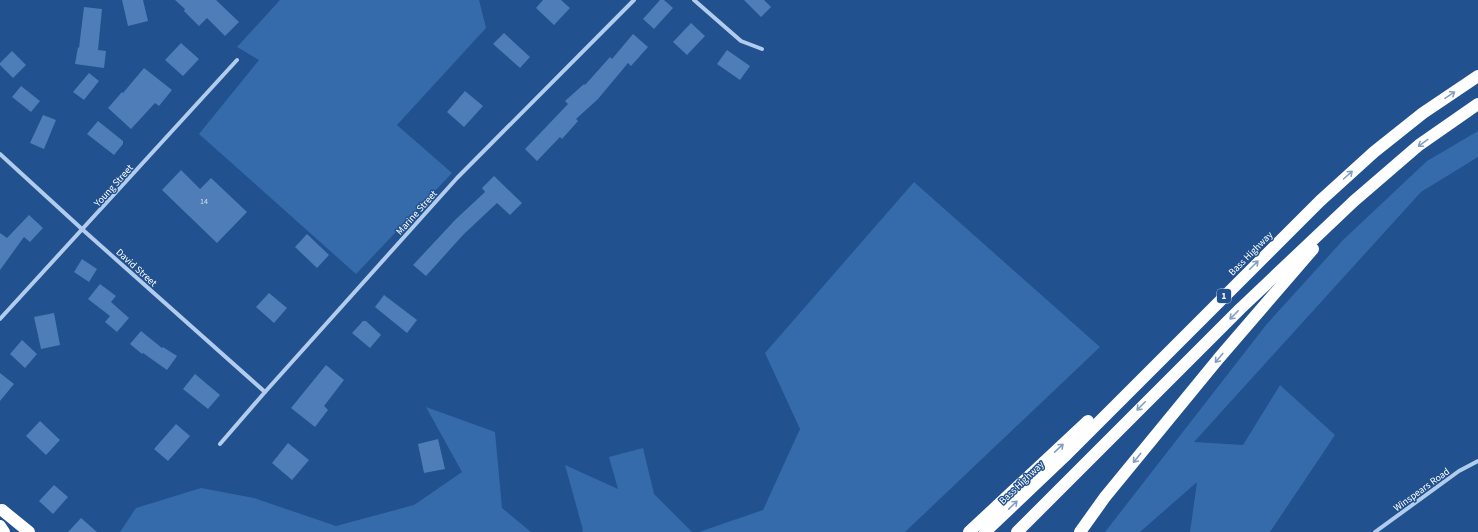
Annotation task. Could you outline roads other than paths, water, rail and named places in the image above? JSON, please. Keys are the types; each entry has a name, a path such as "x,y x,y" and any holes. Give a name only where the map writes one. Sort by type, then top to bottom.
{"highway":[{"name":"Bass Highway","path":"985,532 1064,457 1320,201 1374,152 1423,113 1478,76"},
{"name":"1","path":"1017,532 1240,309 1354,201 1420,145 1478,104"},
{"path":"1080,532 1105,497 1214,364 1354,201"},
{"path":"969,532 1242,278"},
{"path":"1,508 19,532"},
{"path":"1,508 29,532"},
{"path":"0,526 4,532"}],"street":[{"name":"Marine Street","path":"220,444 458,178 634,0"},
{"path":"694,0 741,41 762,49"},
{"name":"Young Street","path":"0,319 237,60"},
{"name":"David Street","path":"0,154 265,392"},
{"name":"Winspears Road","path":"1375,532 1459,471 1478,461"}]}
